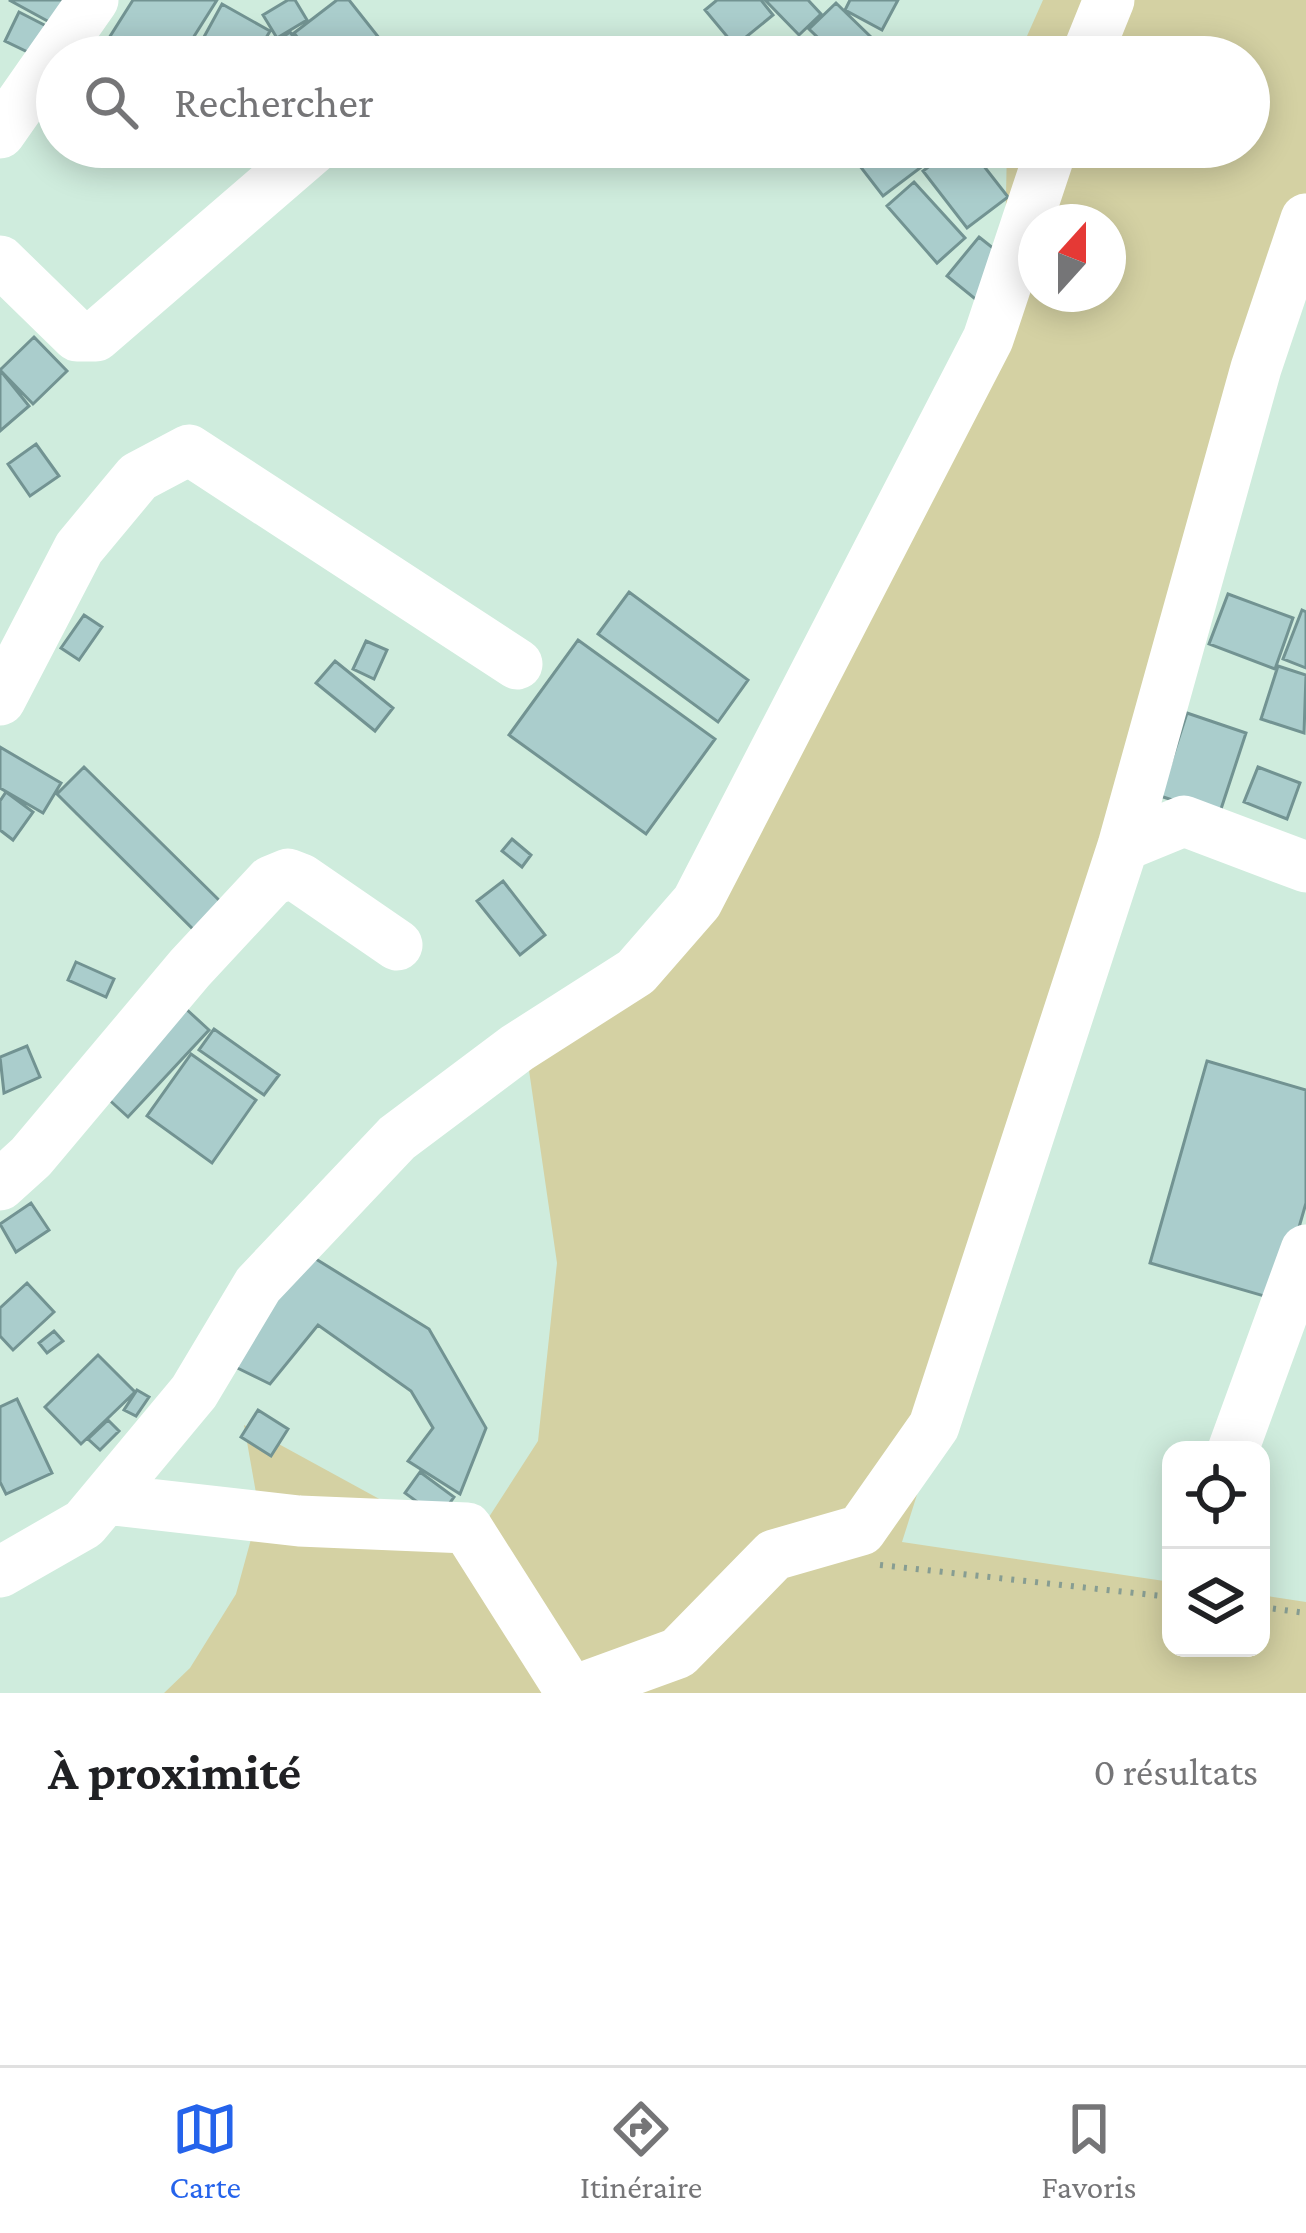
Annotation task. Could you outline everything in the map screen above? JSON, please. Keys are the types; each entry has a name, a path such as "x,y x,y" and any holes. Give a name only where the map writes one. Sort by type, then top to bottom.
{"street":[{"path":"68,36 93,0"},
{"path":"1094,36 1108,0"},
{"path":"0,134 36,82"},
{"path":"0,261 77,335 96,336 291,168"},
{"path":"0,1573 84,1524 194,1392 258,1285 397,1138 517,1048 636,971 697,902 988,340 1045,168"},
{"path":"105,1499 299,1521 467,1528 571,1692 678,1653 775,1555 861,1530 934,1426 1123,846 1256,368 1306,219"},
{"path":"0,700 80,548 138,477 189,450 517,664"},
{"path":"1123,846 1184,821 1306,867"},
{"path":"0,1185 31,1156 190,968 271,881 288,874 301,879 398,945"},
{"path":"1236,1441 1306,1250"}],"path":[{"path":"861,1530 868,1564 1162,1596"},
{"path":"1270,1608 1306,1612"}],"shaded area":[{"path":"1043,0 1306,0 1306,219 1162,722 902,1542 1162,1581 1162,1657 1270,1657 1270,1596 1306,1602 1306,1693 164,1693 190,1668 236,1594 259,1510 244,1425 469,1548 538,1441 557,1263 522,1022 620,969 700,870 1004,292 1007,168 1270,168 1270,36 1027,36"}],"building":[{"path":"9,0 66,0 53,24"},
{"path":"133,0 217,0 194,36 110,36"},
{"path":"295,0 307,20 276,36 263,15"},
{"path":"337,0 349,0 378,36 296,36 294,33"},
{"path":"717,0 761,0 773,15 747,36 727,36 705,10"},
{"path":"765,0 808,0 821,14 799,35"},
{"path":"850,0 898,0 882,30 845,10"},
{"path":"836,3 870,36 816,36 809,29"},
{"path":"222,4 270,31 267,36 204,36"},
{"path":"19,12 50,28 46,36 36,36 36,56 5,41"},
{"path":"861,168 920,168 883,196"},
{"path":"985,168 1008,197 967,228 923,171"},
{"path":"914,182 965,238 937,263 887,206"},
{"path":"979,237 1018,268 1018,286 995,315 947,276"},
{"path":"34,337 67,371 33,404 0,370"},
{"path":"0,370 29,406 0,431"},
{"path":"36,444 59,476 30,496 8,464"},
{"path":"629,592 748,680 718,722 598,634"},
{"path":"1228,594 1293,618 1275,669 1209,644"},
{"path":"1302,610 1306,612 1306,668 1283,659"},
{"path":"84,615 102,627 79,660 61,648"},
{"path":"578,640 715,739 646,834 509,735"},
{"path":"366,641 387,650 374,679 353,669"},
{"path":"335,661 393,708 375,731 316,683"},
{"path":"1278,666 1306,675 1304,733 1261,719"},
{"path":"1187,713 1246,733 1219,815 1160,796"},
{"path":"0,747 61,783 43,813 0,788"},
{"path":"84,767 228,909 201,937 57,794"},
{"path":"1258,767 1300,783 1287,819 1244,802"},
{"path":"6,792 33,812 13,840 0,830 0,801"},
{"path":"512,839 531,855 522,867 502,851"},
{"path":"503,881 545,935 520,955 477,901"},
{"path":"76,962 114,979 106,997 68,980"},
{"path":"185,1008 209,1030 128,1117 105,1096"},
{"path":"214,1029 279,1075 264,1095 199,1050"},
{"path":"27,1046 40,1077 4,1093 0,1057"},
{"path":"191,1054 256,1100 212,1163 147,1116"},
{"path":"1207,1061 1306,1090 1306,1203 1278,1300 1150,1263"},
{"path":"31,1203 49,1230 16,1252 0,1224"},
{"path":"290,1243 429,1329 486,1428 460,1494 408,1461 433,1428 411,1391 318,1325 270,1384 215,1357"},
{"path":"27,1283 54,1312 13,1350 0,1336 0,1308"},
{"path":"54,1331 63,1341 47,1353 39,1343"},
{"path":"98,1355 135,1392 81,1444 45,1407"},
{"path":"137,1390 149,1397 136,1416 124,1410"},
{"path":"17,1399 52,1473 6,1494 0,1482 0,1407"},
{"path":"258,1410 288,1429 271,1456 241,1437"},
{"path":"108,1420 119,1431 100,1450 88,1439"},
{"path":"420,1472 454,1497 439,1518 405,1493"}]}
